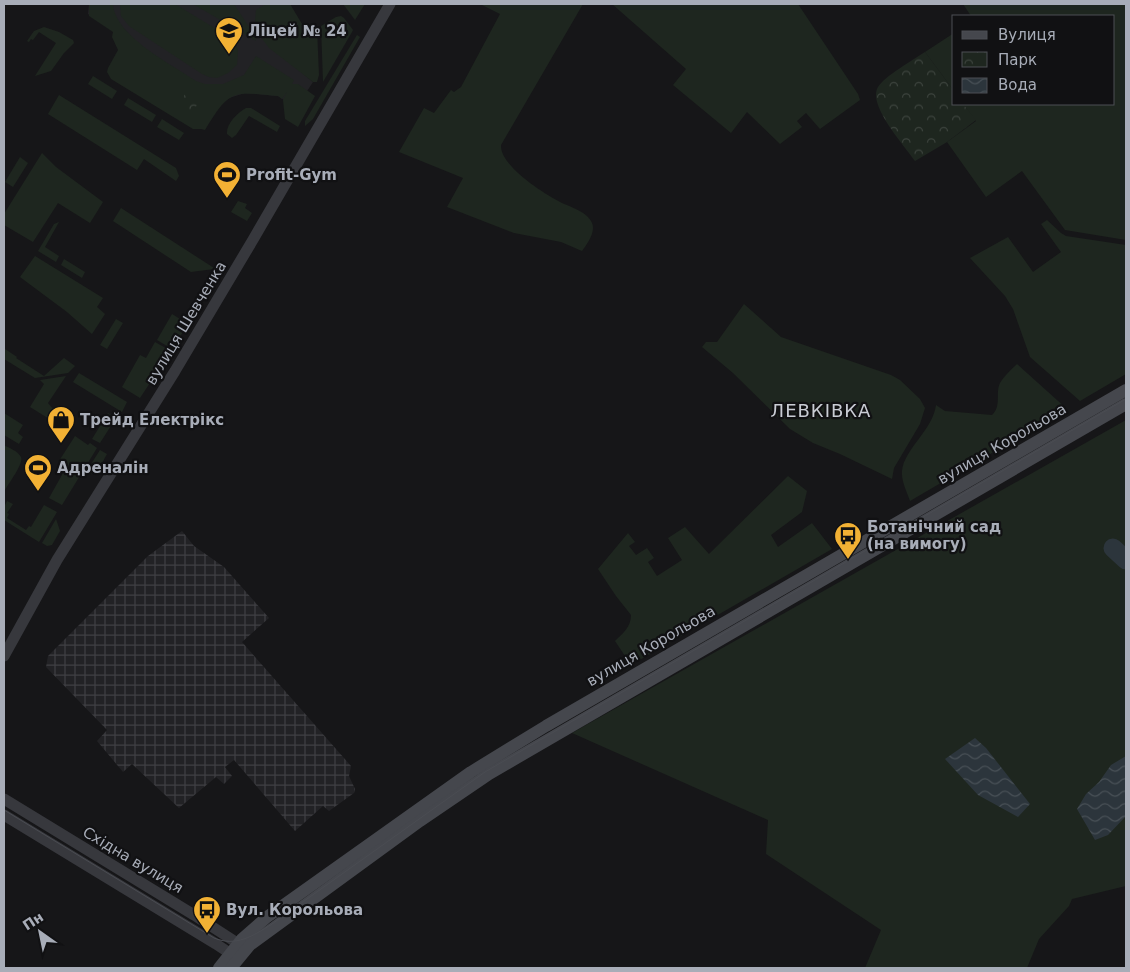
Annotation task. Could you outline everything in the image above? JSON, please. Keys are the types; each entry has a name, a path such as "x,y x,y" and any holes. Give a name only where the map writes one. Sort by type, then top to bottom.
{"main road":[{"name":"вулиця Корольова","path":"236,954 267,917 405,817 482,765 554,721 1126,390"},
{"name":"вулиця Корольова","path":"219,968 420,821 496,770 1126,404"}],"street":[{"name":"вулиця Шевченка","path":"4,656 58,560 240,263 390,4"},
{"name":"Східна вулиця","path":"4,799 194,914 236,954"},
{"name":"Східна вулиця","path":"4,815 236,954"}],"shaded area":[{"name":"Ліцей № 24","path":"89,4 277,4 301,72 313,82 296,108 278,96 245,93 229,98 220,106 88,14"},
{"path":"182,531 194,546 224,567 269,618 242,642 351,766 349,776 355,789 354,793 329,811 323,806 295,831 234,760 225,767 232,776 224,784 216,777 179,808 132,764 123,772 97,741 107,730 46,667 48,656 148,556"}],"green space":[{"path":"89,4 113,4 116,16 123,27 134,38 159,58 196,81 205,84 223,84 244,75 256,56 294,80 292,84 298,84 315,96 298,127 285,119 283,100 287,92 282,99 278,96 251,94 234,96 220,107 205,130 193,129 111,79 107,72 118,50 112,37 113,32 89,16"},
{"path":"120,4 175,4 231,38 238,50 237,65 228,73 217,78 202,74 129,26 121,16"},
{"path":"193,4 234,4 255,36 256,41"},
{"path":"266,4 290,4 308,34 317,28 319,75 317,82 313,82 269,48 255,29 257,27 255,20 256,10"},
{"path":"343,4 365,4 355,20"},
{"path":"480,4 583,4 501,145 507,162 524,178 543,192 583,213 590,219 593,227 592,234 582,251 561,242 514,233 447,207 463,178 399,152 424,108 434,113 451,90 454,92 461,87 500,14"},
{"path":"612,4 798,4 858,94 860,100 820,129 806,113 797,121 802,127 780,144 747,112 731,133 673,85 686,69"},
{"path":"963,4 1126,4 1126,240 1065,230 1022,171 986,197 947,142 976,121 964,105 1115,105 1115,15 970,15"},
{"path":"341,16 353,30 323,82 321,26"},
{"path":"44,27 59,32 73,40 74,43 51,71 35,76 56,43 39,32 33,40 27,41 34,31"},
{"path":"952,34 952,88 925,52"},
{"path":"357,35 360,37 313,119 305,126 305,121"},
{"path":"925,52 952,88 952,105 964,105 976,120 947,142 915,161 882,114 876,95 878,87 900,68"},
{"path":"93,76 117,91 112,99 88,84"},
{"path":"187,91 201,99 189,117 176,109"},
{"path":"59,95 176,168 179,176 176,181 144,159 137,170 48,114"},
{"path":"128,98 156,115 152,122 124,105"},
{"path":"246,108 251,108 280,126 277,132 249,116 232,138 227,134 228,126"},
{"path":"162,119 184,133 179,140 157,127"},
{"path":"42,153 56,167 103,202 90,223 58,203 33,242 4,225 4,214"},
{"path":"20,157 28,163 13,187 5,182"},
{"path":"238,201 247,204 245,208 252,213 247,221 231,212"},
{"path":"121,208 214,269 191,272 113,221"},
{"path":"1047,220 1066,236 1126,245 1126,374 1080,401 1030,357 1013,309 1005,296 970,258 1008,237 1033,272 1061,252 1041,224"},
{"path":"59,222 45,247 59,256 56,262 38,251 54,224"},
{"path":"35,256 103,298 97,307 105,314 92,334 67,312 20,277"},
{"path":"64,259 85,272 82,278 61,265"},
{"path":"744,304 781,337 891,375 900,380 920,399 925,408 920,424 894,468 892,479 813,443 790,429 733,373 702,347 706,342 717,342"},
{"path":"172,314 188,324 172,349 157,340"},
{"path":"116,319 123,323 107,349 100,345"},
{"path":"155,342 171,351 140,398 122,387 140,355 146,358"},
{"path":"5,349 44,376 64,358 75,366 68,373 35,378 4,359"},
{"path":"1017,364 1067,409 910,501 902,479 904,463 930,423 936,405 945,411 992,415 998,404 1000,383"},
{"path":"79,373 127,402 122,412 73,382"},
{"path":"66,376 48,403 62,420 59,425 30,407 44,384 40,380"},
{"path":"4,413 23,425 18,433 23,437 19,444 4,435"},
{"path":"108,413 116,418 100,443 92,439"},
{"path":"1126,420 1126,886 1072,899 1069,906 1039,939 1027,968 865,968 881,930 766,854 768,820 572,733"},
{"path":"75,436 88,445 90,443 97,448 62,505 49,498 67,466 59,461"},
{"path":"4,445 18,453 21,457 18,468 5,490 4,488"},
{"path":"100,450 107,454 101,466 93,473 84,475"},
{"path":"788,476 807,491 802,512 771,535 778,547 812,523 832,549 631,665 615,641 628,626 631,615 598,569 628,533 635,542 629,546 636,555 647,548 654,558 648,562 657,576 682,560 668,538 685,527 709,554"},
{"path":"7,501 13,504 7,513 9,514 7,518 26,530 29,526 31,527 44,505 57,512 39,542 4,520 4,507"},
{"path":"56,519 60,531 52,545 47,546 42,543"}],"water":[{"path":"975,738 986,748 1030,804 1018,817 978,795 945,759"},
{"path":"1126,756 1126,816 1108,835 1095,840 1077,809 1086,794 1099,782 1111,765"}],"waterway":[{"path":"1113,548 1126,560"}],"tram line":[{"path":"4,810 214,938 230,941 244,939 272,924 485,772 1126,399"}],"place":[{"name":"Ліцей № 24","path":"229,55"},
{"name":"Profit-Gym","path":"227,199"},
{"name":"Трейд Електрікс","path":"61,444"},
{"name":"Адреналін","path":"38,492"},
{"name":"Ботанічний сад (на вимогу)","path":"848,560"},
{"name":"Вул. Корольова","path":"207,934"}],"district":[{"name":"ЛЕВКІВКА","path":"821,410"}]}
